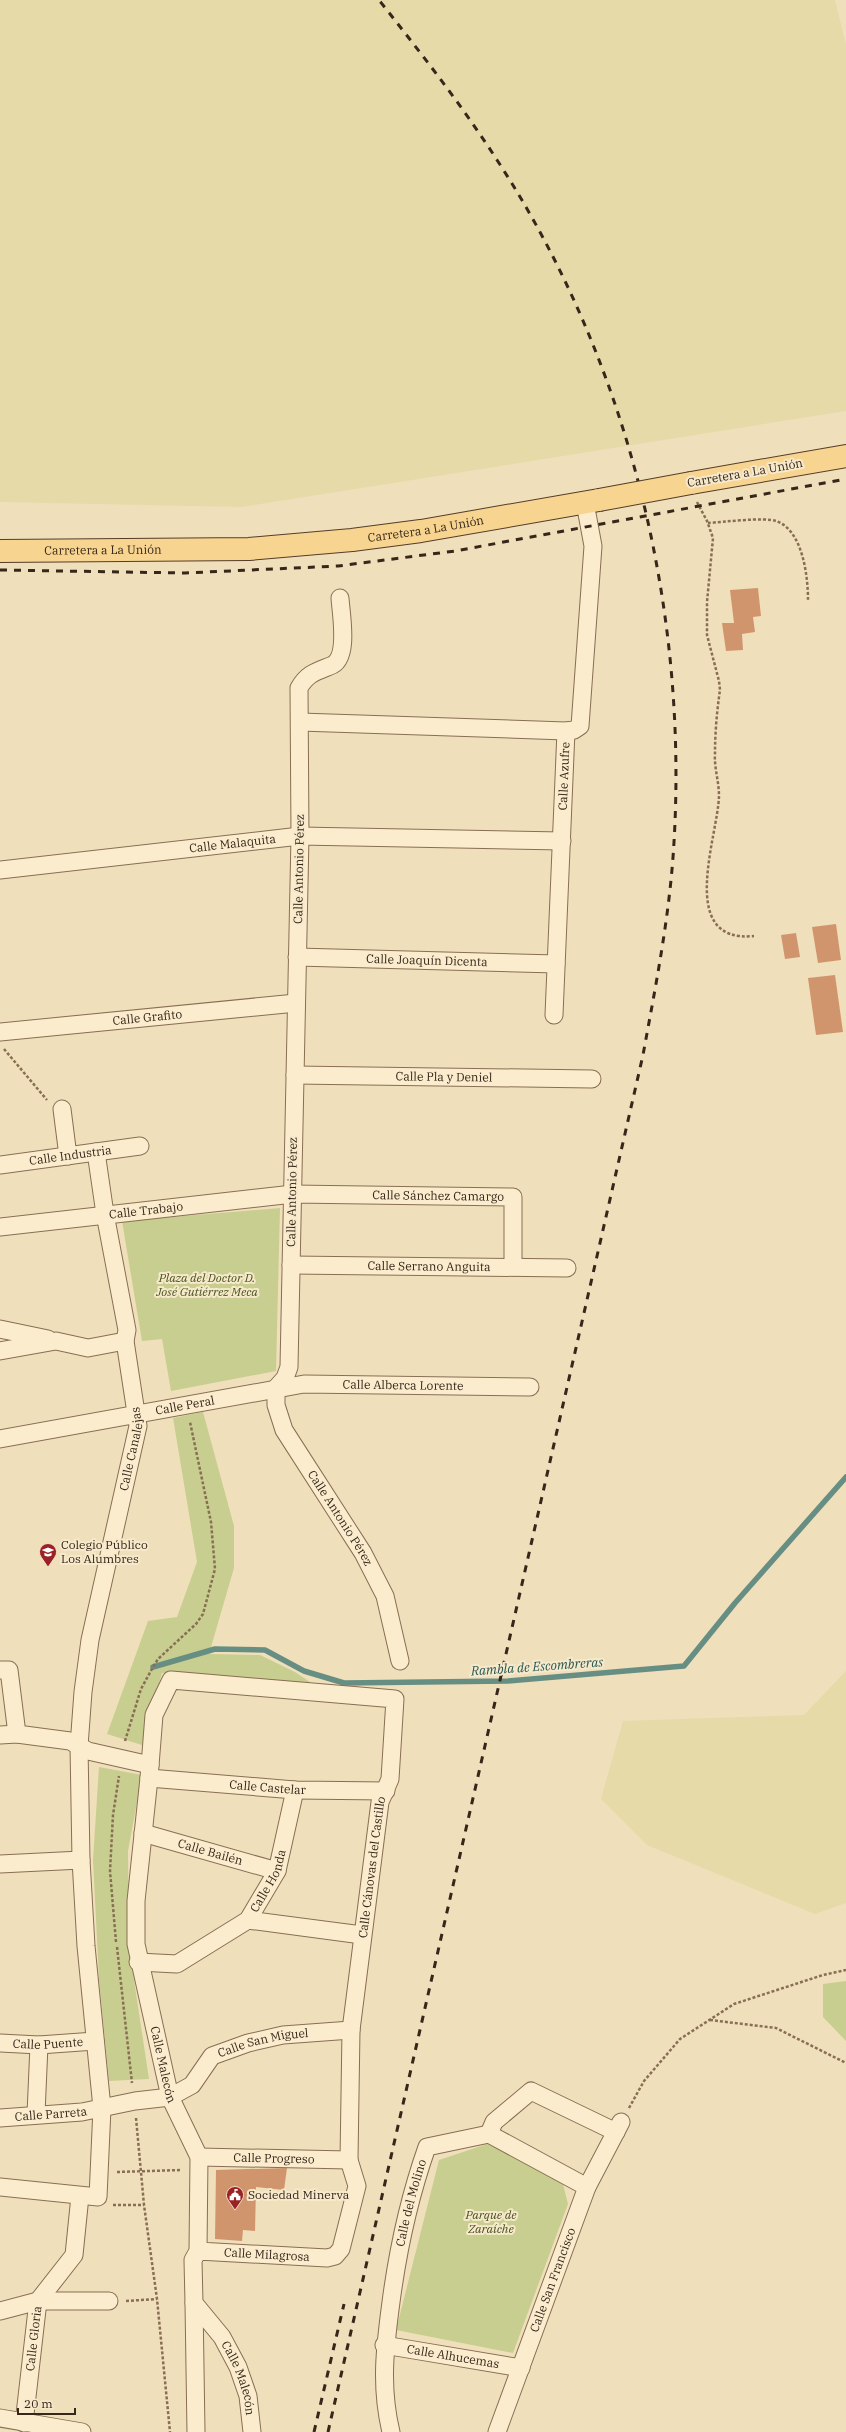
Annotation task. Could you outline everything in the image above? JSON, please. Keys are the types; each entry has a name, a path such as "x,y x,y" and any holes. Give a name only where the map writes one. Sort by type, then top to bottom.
{"main road":[{"name":"Carretera a La Unión","path":"0,551 250,549 352,540 421,531 592,502 846,456"}],"street":[{"path":"566,731 574,730 580,726 582,718 593,546 592,502"},
{"name":"Calle Antonio Pérez","path":"340,598 343,648 339,660 332,666 318,669 305,677 299,688 300,836 289,1368 285,1378 276,1388 276,1405 284,1430 363,1553 385,1596 400,1661"},
{"name":"Calle Azufre","path":"300,722 566,731 554,1015"},
{"name":"Calle Malaquita","path":"0,870 300,836 562,841"},
{"name":"Calle Joaquín Dicenta","path":"297,957 556,964"},
{"name":"Calle Grafito","path":"0,1032 296,1003"},
{"name":"Calle Pla y Deniel","path":"295,1075 592,1079"},
{"path":"56,1106 68,1156"},
{"name":"Calle Industria","path":"0,1165 140,1146"},
{"name":"Calle Canalejas","path":"80,1746 83,1692 90,1640 138,1426 138,1414 125,1341 127,1330 105,1214 96,1152"},
{"name":"Calle Trabajo","path":"0,1227 292,1194"},
{"name":"Calle Sánchez Camargo","path":"292,1194 513,1197 513,1267"},
{"name":"Calle Serrano Anguita","path":"290,1265 567,1268"},
{"path":"0,1329 88,1348 125,1341"},
{"path":"0,1351 56,1341"},
{"name":"Calle Alberca Lorente","path":"276,1388 304,1384 530,1387"},
{"name":"Calle Peral","path":"0,1439 276,1388"},
{"path":"0,1670 10,1670 17,1734"},
{"name":"Calle Malecón","path":"171,1680 154,1715 150,1772 136,1901 136,1944 138,1962 170,2098 199,2157 198,2251 193,2260 194,2303 222,2337 238,2367 248,2396 252,2432"},
{"name":"Calle Cánovas del Castillo","path":"171,1680 395,1699 390,1779 380,1802 351,2030 349,2160 357,2186 341,2249 335,2256"},
{"name":"Calle Castelar","path":"0,1735 17,1734 70,1741 88,1751 150,1772 295,1790 386,1791"},
{"path":"0,2187 80,2196 103,2201 102,2108 95,2041 81,1860 80,1746"},
{"name":"Calle Honda","path":"138,1962 177,1964 248,1920 277,1871 295,1790"},
{"name":"Calle Bailén","path":"143,1833 277,1871"},
{"path":"0,1864 81,1860"},
{"path":"248,1920 362,1935"},
{"name":"Calle San Miguel","path":"170,2098 192,2085 212,2056 248,2043 283,2035 351,2030"},
{"name":"Calle Puente","path":"0,2043 39,2045 95,2041"},
{"path":"36,2114 39,2045"},
{"path":"587,2187 489,2134 494,2122 531,2091 619,2127"},
{"name":"Calle Parreta","path":"0,2118 36,2114 82,2112 135,2101 170,2098"},
{"name":"Calle San Francisco","path":"497,2432 587,2187 619,2127"},
{"name":"Calle del Molino","path":"391,2432 385,2406 384,2345 399,2244 415,2180 426,2148 489,2134"},
{"name":"Calle Progreso","path":"199,2157 349,2160"},
{"name":"Calle Gloria","path":"24,2423 38,2301 74,2255 80,2196"},
{"name":"Calle Milagrosa","path":"198,2251 327,2258 335,2256"},
{"path":"0,2311 38,2301 116,2301"},
{"path":"194,2303 196,2432"},
{"name":"Calle Alhucemas","path":"384,2345 521,2368"},
{"path":"0,2418 82,2432"}],"path":[{"path":"691,483 698,506 708,522 713,538 707,602 707,635 720,690 715,754 719,797 706,875 709,909 714,920 730,935 742,938 754,936"},
{"path":"708,522 776,521 789,529 802,556 808,582 808,600"},
{"path":"0,1044 56,1106"},
{"path":"619,2127 650,2075 680,2039 734,2004 823,1975 846,1970"},
{"path":"710,2020 776,2028 846,2063"},
{"path":"109,2172 182,2170"},
{"path":"103,2201 144,2205"},
{"path":"116,2301 157,2299"}],"shaded area":[{"path":"0,0 835,0 846,45 846,411 242,507 0,502"},
{"path":"846,1671 846,1903 815,1914 647,1845 601,1799 623,1721 804,1715"}],"green space":[{"name":"Plaza del Doctor D. José Gutiérrez Meca","path":"280,1208 276,1371 171,1391 162,1339 142,1341 122,1221"},
{"path":"203,1412 234,1526 234,1568 209,1654 260,1655 295,1672 313,1684 162,1673 142,1745 107,1734 148,1621 177,1617 197,1562 173,1418"},
{"path":"99,1767 142,1775 128,1851 129,1947 149,2079 109,2081 99,1979 93,1860"},
{"path":"846,1981 846,2041 823,2017 823,1984"},
{"name":"Parque de Zaraíche","path":"490,2143 563,2184 568,2204 513,2353 396,2330 439,2160"}],"building":[{"path":"758,588 761,616 753,617 755,632 742,634 743,650 726,651 722,623 734,623 730,590"},
{"path":"836,924 841,960 818,963 812,927"},
{"path":"796,933 800,957 785,959 781,935"},
{"path":"835,975 843,1032 816,1035 808,978"},
{"name":"Sociedad Minerva","path":"287,2168 284,2190 256,2187 255,2231 243,2230 242,2241 215,2239 216,2170"}],"waterway":[{"name":"Rambla de Escombreras","path":"153,1667 215,1649 265,1650 304,1671 344,1683 508,1681 684,1666 735,1603 846,1477"}],"railway":[{"path":"328,2432 643,1055 666,922 672,869 676,753 671,663 658,575 640,487 614,401 581,317 543,237 497,160 455,98 379,0"},
{"path":"0,570 185,573 338,566 455,551 846,479"},
{"path":"314,2432 344,2304"}],"place":[{"name":"Colegio Público Los Alumbres","path":"48,1567"},
{"name":"Sociedad Minerva","path":"235,2210"}]}
